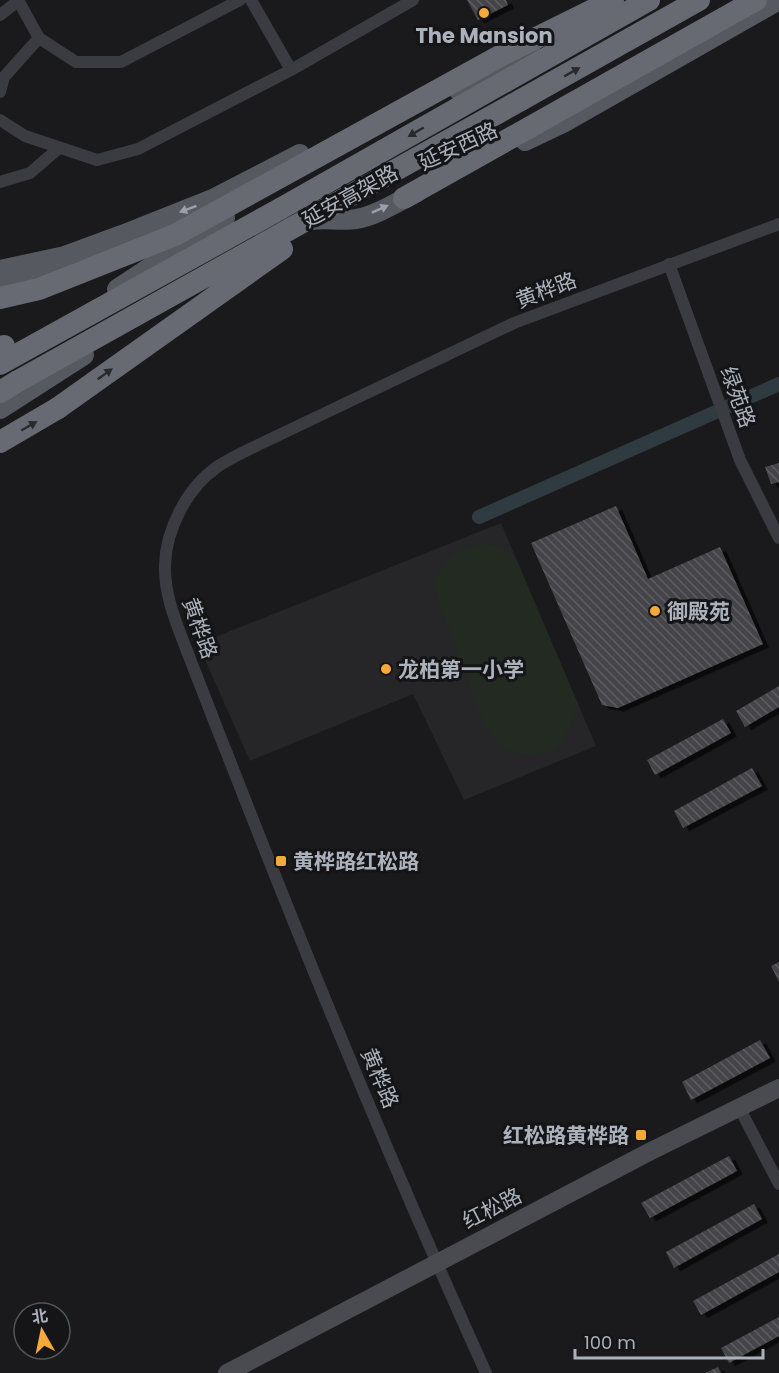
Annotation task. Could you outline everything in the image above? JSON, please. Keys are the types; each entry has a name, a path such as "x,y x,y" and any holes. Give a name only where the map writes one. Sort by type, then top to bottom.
{"highway":[{"path":"0,298 39,289 175,235 500,56 613,0"},
{"name":"延安高架路","path":"3,367 650,0"},
{"name":"延安高架路","path":"3,367 521,100 699,0"},
{"path":"404,198 756,0"},
{"path":"0,442 58,408 288,245 521,100"},
{"path":"0,286 45,279 108,261"}],"main road":[{"path":"0,270 65,256 215,198 595,0"},
{"path":"3,367 249,203 502,68 622,0"},
{"name":"延安西路","path":"0,409 275,234 311,219 334,221 358,219 404,198 563,123 779,0"},
{"path":"215,198 249,203"},
{"path":"0,286 74,268 249,203"},
{"path":"162,259 177,230"}],"street":[{"path":"0,15 18,0 39,38 76,62 121,62 240,0"},
{"path":"251,0 291,70"},
{"path":"0,120 24,136 97,160 138,149 291,70 413,0"},
{"path":"0,92 4,77 39,38"},
{"path":"0,182 30,173 59,148"},
{"name":"黄桦路","path":"486,1373 436,1262 270,864 180,632 166,586 165,565 168,542 189,496 218,466 443,354 514,323 779,224"},
{"name":"绿苑路","path":"669,264 727,426 750,482 779,538"},
{"name":"红松路","path":"227,1373 436,1262 779,1088"},
{"path":"740,1109 779,1184"}],"shaded area":[{"name":"龙柏第一小学","path":"501,523 596,746 464,800 413,694 250,761 198,644"},
{"path":"484,544 500,547 515,556 578,704 565,737 557,747 540,754 506,750 484,725 432,583 442,567 453,556 466,549"}],"building":[{"name":"The Mansion","path":"467,0 506,0 508,5 478,20"},
{"path":"779,463 779,482 771,484 765,467"},
{"name":"御殿苑","path":"616,506 648,579 720,547 763,644 618,708 602,705 531,543"},
{"path":"779,686 779,707 745,727 736,711"},
{"path":"723,719 731,733 655,775 647,760"},
{"path":"752,768 762,786 683,828 674,811"},
{"path":"779,962 779,982 771,966"},
{"path":"760,1040 770,1058 691,1100 682,1082"},
{"path":"729,1156 737,1171 650,1218 641,1203"},
{"path":"754,1204 762,1219 674,1268 666,1252"},
{"path":"779,1254 779,1272 701,1315 693,1301"},
{"path":"779,1317 779,1336 729,1363 721,1348"},
{"path":"718,1367 721,1373 705,1373"}],"waterway":[{"path":"479,517 779,384"}],"place":[{"name":"The Mansion","path":"484,13"},
{"name":"御殿苑","path":"655,611"},
{"name":"龙柏第一小学","path":"386,669"},
{"name":"黄桦路红松路","path":"281,861"},
{"name":"红松路黄桦路","path":"641,1135"}]}
